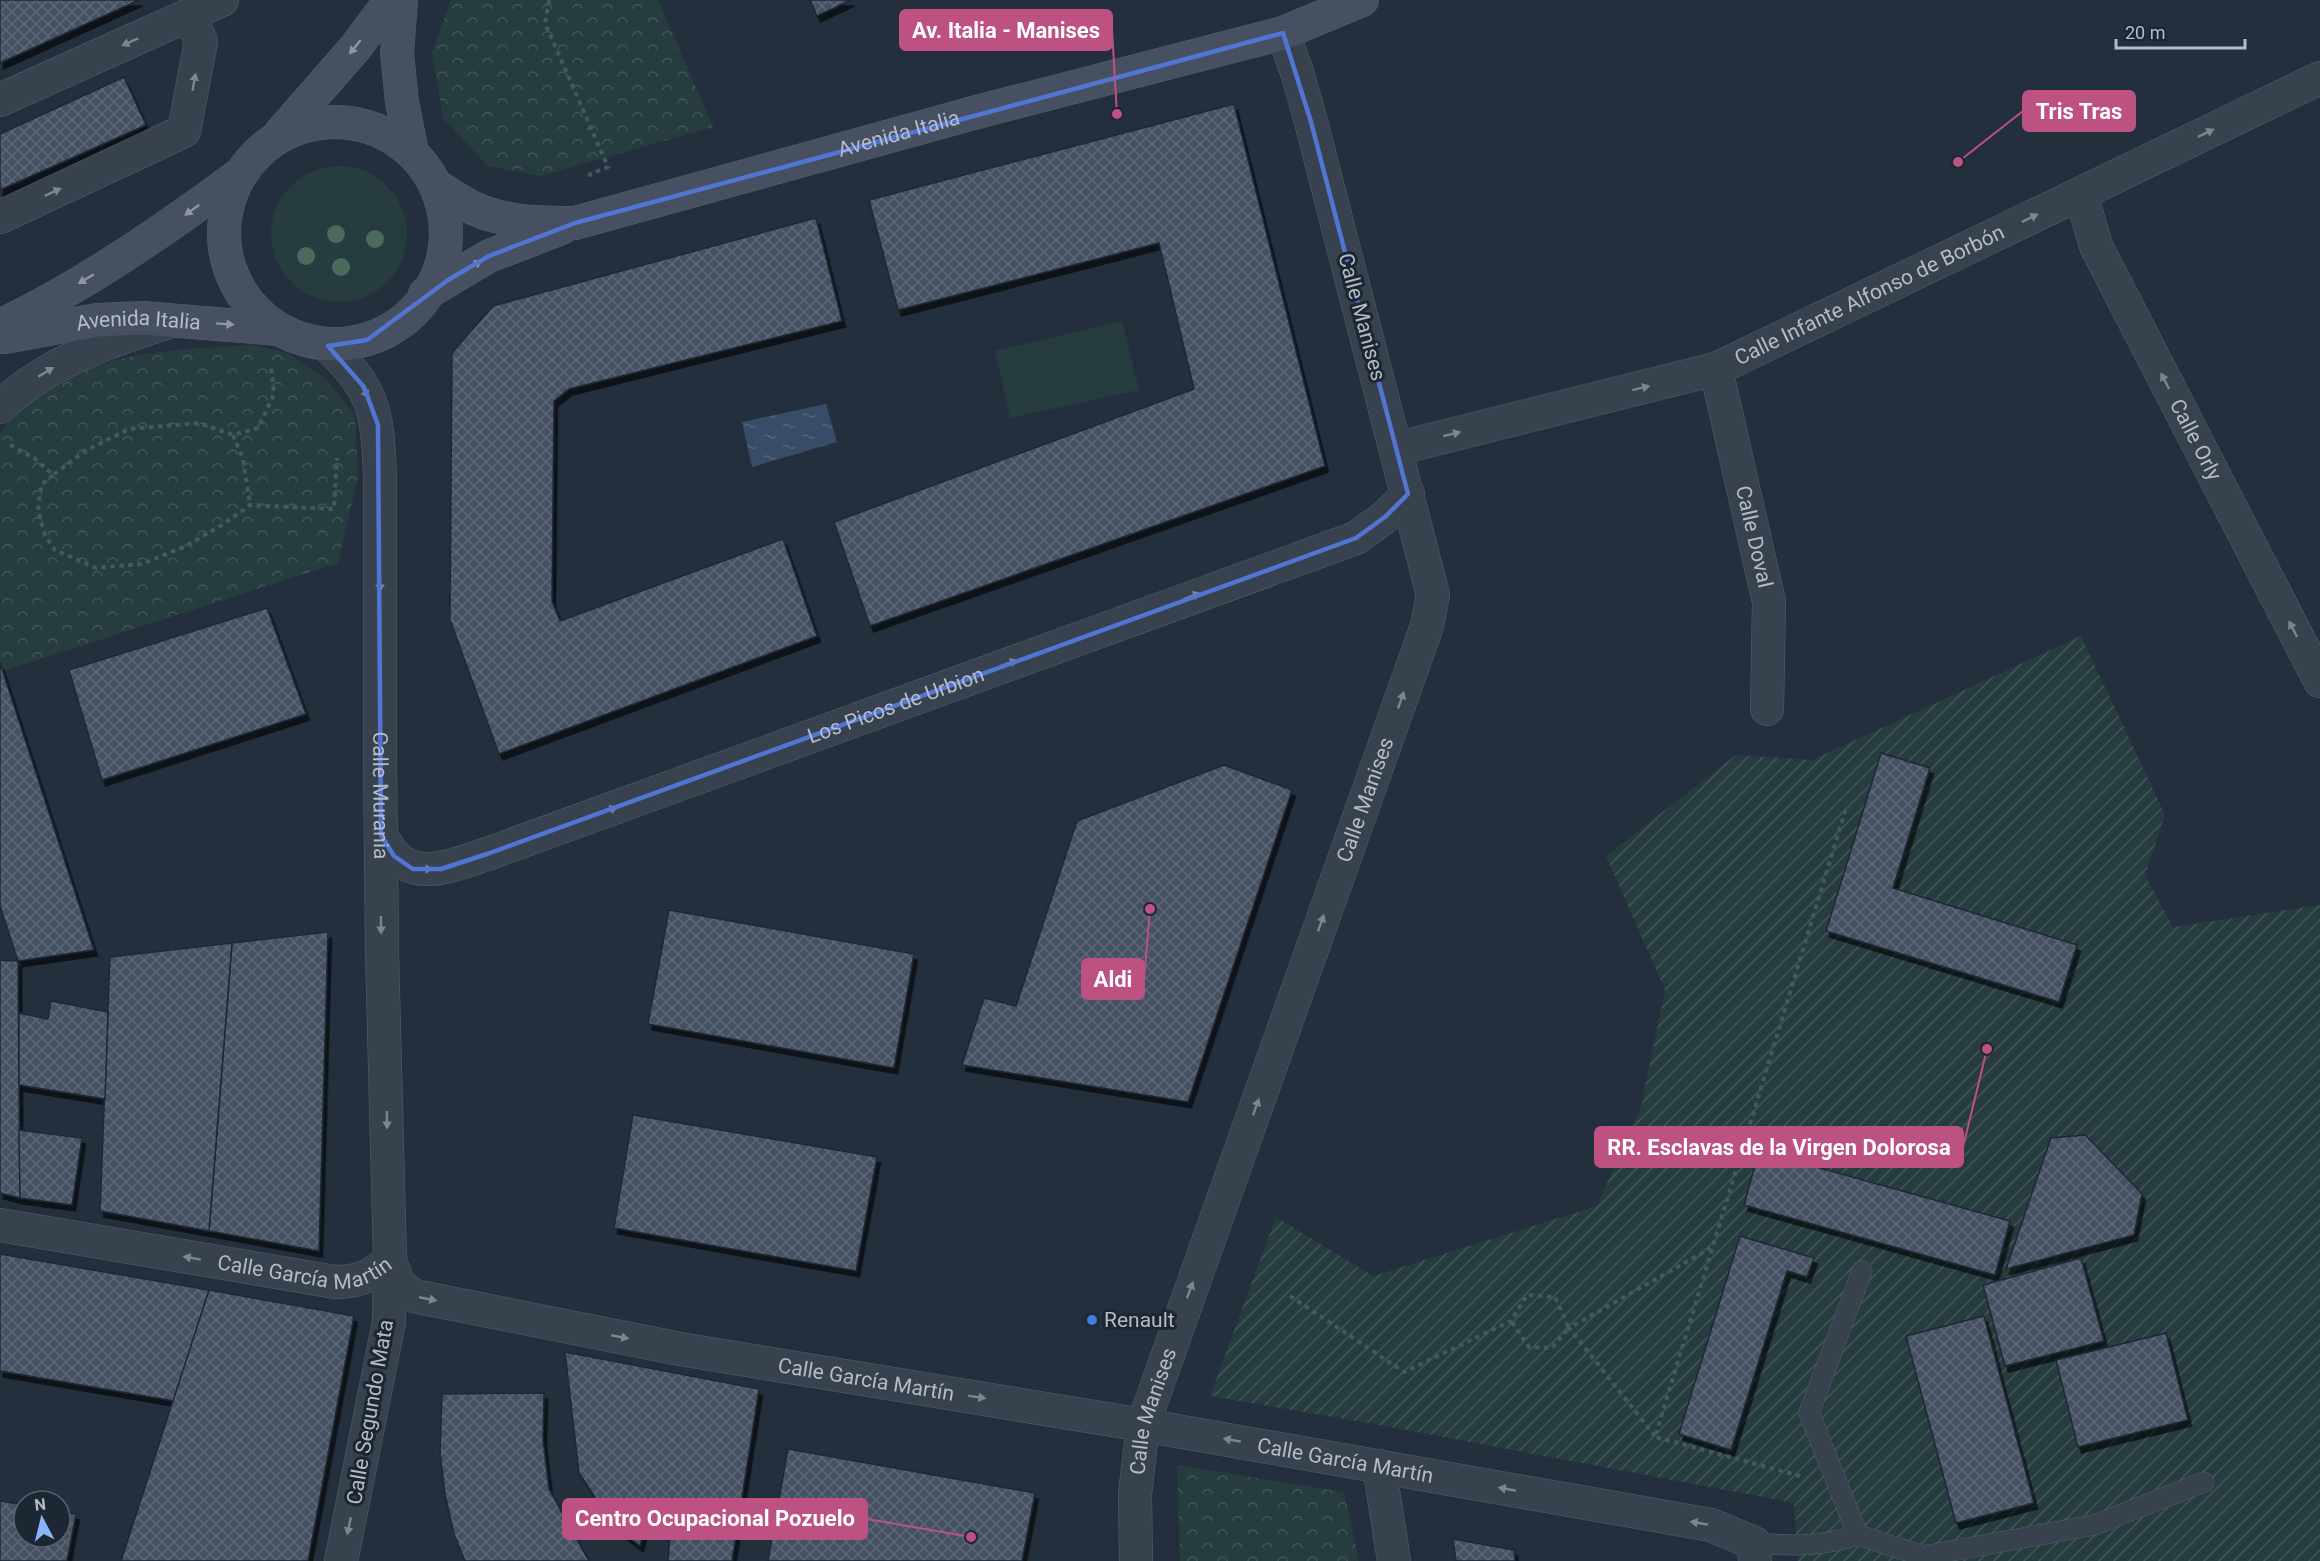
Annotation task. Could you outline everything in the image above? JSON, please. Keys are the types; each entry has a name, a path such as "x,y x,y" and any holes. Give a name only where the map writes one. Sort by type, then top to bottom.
{"main road":[{"path":"278,136 312,124 348,122 383,132 412,153 426,169 436,186 444,219 446,246 441,266 433,283 409,313 367,340 328,346 292,337 278,329 243,295 229,267 224,236 227,204 240,175 256,154 278,136 355,48 390,0"},
{"path":"401,0 397,53 402,102 412,153"},
{"name":"Avenida Italia","path":"436,186 474,208 505,218 532,223 575,223 977,112 1283,33 1362,0"},
{"path":"0,326 37,308 134,249 240,175"},
{"path":"424,295 489,256 575,223"},
{"name":"Avenida Italia","path":"0,338 97,320 143,318 278,329"}],"street":[{"path":"0,100 222,0"},
{"path":"0,217 184,131 201,41 189,15"},
{"name":"Calle Manises","path":"1136,1561 1135,1494 1143,1425 1427,626 1433,595 1299,75 1283,33"},
{"name":"Calle Infante Alfonso de Borbón","path":"1397,453 1407,446 1716,369 2320,78"},
{"name":"Calle Orly","path":"2081,194 2096,246 2320,681"},
{"path":"0,407 16,392 76,356 103,344 177,319"},
{"name":"Calle Murania","path":"328,346 347,364 364,387 373,406 378,425 382,951 390,1261"},
{"name":"Calle Doval","path":"1716,369 1768,602 1767,709"},
{"name":"Los Picos de Urbion","path":"381,835 394,856 413,869 441,869 1356,538 1385,517 1408,494"},
{"name":"Calle García Martín","path":"0,1225 334,1282 353,1282 370,1276 390,1261 399,1285 414,1296 680,1348 1143,1425 1711,1525 1755,1552"},
{"name":"Calle Segundo Mata","path":"341,1561 389,1322 390,1261"},
{"path":"1379,1466 1394,1561"}],"lane":[{"path":"1858,1535 1809,1413 1862,1270"},
{"path":"1755,1552 1828,1544 1858,1535 1923,1556 2094,1525 2204,1482"}],"path":[{"path":"549,0 545,23 608,167 590,174 589,184"},
{"path":"271,364 274,394 258,428 233,435 199,423 129,429 85,451 53,475 42,485 38,511 45,536 55,550 96,568 142,564 186,546 250,505 334,509 338,453"},
{"path":"233,435 243,459 250,505"},
{"path":"8,444 34,458 53,475"},
{"path":"1655,1437 1846,808"},
{"path":"1511,1321 1528,1347 1552,1348 1569,1328 1712,1248"},
{"path":"1290,1296 1404,1372 1511,1321 1527,1295 1556,1297 1569,1328 1655,1437 1801,1477"}],"highlighted area":[{"path":"1283,33 1311,122 1408,494 1385,517 1356,538 490,853 441,869 413,869 394,856 381,835 378,425 364,387 328,346 367,340 448,280 489,256 575,223"}],"green space":[{"path":"451,0 658,0 713,127 540,176 488,166 443,118 432,53"},
{"path":"339,166 365,171 387,186 402,208 407,234 402,260 387,282 365,297 339,302 313,297 291,282 276,260 271,234 276,208 291,186 313,171"},
{"path":"1122,321 1139,390 1010,418 995,351"},
{"path":"252,345 288,353 324,377 355,415 358,476 338,563 3,671 0,664 0,432 25,405 55,385 108,362 164,352"},
{"path":"2081,636 2165,815 2145,875 2173,927 2320,905 2320,1561 1798,1561 1794,1503 1374,1424 1210,1396 1276,1217 1373,1276 1597,1206 1641,1107 1665,990 1606,856 1736,755 1812,760"},
{"path":"1177,1465 1344,1492 1359,1561 1180,1561"}],"water":[{"path":"826,404 837,442 752,467 742,422"}],"building":[{"path":"0,0 139,0 0,63"},
{"path":"810,0 851,0 817,16"},
{"path":"124,77 146,125 0,190 0,134"},
{"path":"1234,104 1325,466 870,626 834,522 1194,389 1159,243 898,310 869,200"},
{"path":"816,218 842,321 569,389 554,401 552,601 560,621 783,539 817,636 499,754 450,620 452,353 493,306"},
{"path":"267,608 306,714 102,780 69,670"},
{"path":"0,663 94,950 18,961 0,906"},
{"path":"1881,753 1930,768 1893,888 2077,945 2059,1002 1826,931"},
{"path":"1224,765 1292,790 1188,1102 962,1065 984,998 1016,1006 1077,821"},
{"path":"669,910 914,954 894,1068 648,1024"},
{"path":"328,932 319,1251 209,1231 232,943"},
{"path":"232,943 209,1231 100,1211 110,957"},
{"path":"0,960 18,961 20,1198 0,1193"},
{"path":"51,1001 108,1012 105,1099 19,1085 19,1013 48,1019"},
{"path":"633,1115 877,1157 856,1271 614,1228"},
{"path":"19,1130 82,1138 72,1205 20,1198"},
{"path":"2085,1135 2142,1194 2134,1235 2006,1269 2051,1138"},
{"path":"1759,1151 2010,1221 1995,1275 1744,1205"},
{"path":"1740,1236 1814,1258 1807,1277 1787,1271 1731,1450 1679,1434"},
{"path":"0,1254 209,1290 174,1401 0,1371"},
{"path":"2081,1258 2104,1341 2005,1366 1983,1285"},
{"path":"209,1290 354,1316 308,1561 121,1561"},
{"path":"1984,1316 2034,1503 1956,1523 1906,1336"},
{"path":"2166,1333 2188,1420 2078,1447 2056,1360"},
{"path":"565,1352 759,1389 732,1561 668,1561 670,1535 644,1530 640,1546 615,1527 579,1473"},
{"path":"544,1393 543,1440 549,1489 589,1561 465,1561 454,1534 445,1494 440,1452 442,1394"},
{"path":"788,1449 1035,1493 1022,1561 768,1561"},
{"path":"0,1501 12,1503 12,1549 69,1549 67,1561 0,1561"},
{"path":"72,1514 76,1514 72,1535"},
{"path":"1453,1539 1514,1550 1515,1561 1456,1561"}],"place":[{"name":"Av. Italia - Manises","path":"1117,114"},
{"name":"Tris Tras","path":"1958,162"},
{"name":"Aldi","path":"1150,909"},
{"name":"RR. Esclavas de la Virgen Dolorosa","path":"1987,1049"},
{"name":"Renault","path":"1092,1320"},
{"name":"Centro Ocupacional Pozuelo","path":"971,1537"}]}
